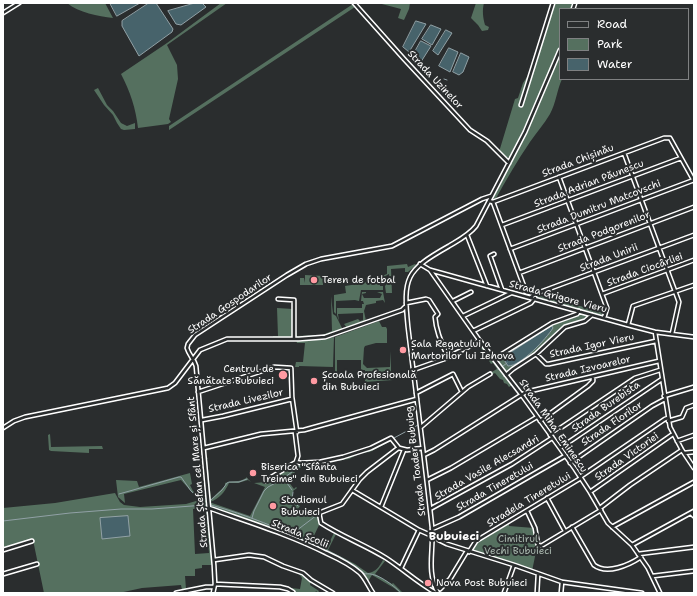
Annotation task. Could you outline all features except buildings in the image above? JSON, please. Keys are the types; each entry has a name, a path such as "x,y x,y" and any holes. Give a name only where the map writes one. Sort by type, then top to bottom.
{"street":[{"path":"3,13 19,3"},
{"name":"Strada Uzinelor","path":"354,3 470,130 487,141 509,163"},
{"path":"521,105 552,3"},
{"path":"492,196 538,104 559,52"},
{"name":"Strada Chișinău","path":"493,202 664,138 670,138 681,158"},
{"path":"624,152 680,304 672,334"},
{"path":"681,158 694,180"},
{"name":"Strada Adrian Păunescu","path":"502,225 681,158"},
{"path":"559,177 607,308 604,318"},
{"name":"Strada Dumitru Matcovschi","path":"510,249 694,180"},
{"name":"Strada Toader Bubuiog","path":"437,593 431,577 430,564 432,531 406,307 409,277 420,264 467,235 476,226 492,196"},
{"name":"Strada Gospodarilor","path":"194,359 190,355 187,346 196,335 306,264 321,258 392,246 482,198 492,196"},
{"path":"489,201 493,202 526,292 535,294"},
{"name":"Strada Podgorenilor","path":"519,273 694,207"},
{"path":"467,235 488,286"},
{"name":"Strada Unirii","path":"473,331 531,304 535,294 694,235"},
{"path":"494,254 490,256 502,290"},
{"name":"Strada Ciocârliei","path":"602,294 694,260"},
{"name":"Strada Grigore Vieru","path":"420,264 430,270 628,325 655,332 694,337"},
{"name":"Strada Mihai Eminescu","path":"430,270 473,331 560,448 601,509 606,520 632,545 641,557 653,576 660,593"},
{"path":"628,325 633,306 694,285"},
{"path":"453,301 471,292"},
{"path":"463,316 512,292"},
{"path":"406,302 426,299 429,300 438,314 435,318 442,345 448,357"},
{"path":"278,300 294,300 294,339"},
{"path":"3,428 14,421 25,417 168,388 175,383 202,349 230,338 320,338 402,310 406,307"},
{"path":"494,359 552,323 577,314 579,311"},
{"path":"506,375 513,368 536,354 565,327 587,320 592,315"},
{"path":"655,332 668,420 673,434 694,468"},
{"path":"413,370 448,357 480,340"},
{"name":"Strada Igor Vieru","path":"536,354 546,364 549,364 656,341"},
{"name":"Strada Ștefan cel Mare și Sfânt","path":"194,359 202,420 214,560 215,586 213,593"},
{"name":"Strada Izvoarelor","path":"424,455 521,394 659,361"},
{"path":"198,392 276,366 292,369 292,398 298,456 296,462 265,481"},
{"path":"550,435 635,378 660,370"},
{"path":"416,393 453,374 462,392"},
{"path":"421,427 462,392 490,374"},
{"path":"540,420 588,386 593,378"},
{"name":"Strada Burebista","path":"560,448 662,379"},
{"path":"664,396 694,387"},
{"name":"Strada Livezilor","path":"202,420 292,398"},
{"path":"204,448 261,434 296,432 417,399"},
{"name":"Strada Florilor","path":"570,463 652,406 665,399"},
{"name":"Stradela Tineretului","path":"433,584 440,589 446,584 476,541 580,478 665,419 668,420 682,417 686,408 694,405"},
{"path":"427,480 537,417"},
{"name":"Strada Victoriei","path":"590,492 673,434"},
{"path":"677,441 694,435"},
{"path":"296,462 301,464 320,462 343,457 371,448 391,438 399,448 404,450 423,448"},
{"name":"Strada Vasile Alecsandri","path":"430,510 512,464 552,438"},
{"path":"399,448 367,472 342,504 319,513 321,523 367,546 437,593"},
{"path":"381,507 404,450"},
{"path":"527,511 535,528 539,546 546,544 601,509 637,480 683,452 694,452"},
{"name":"Strada Tineretului","path":"432,531 565,456"},
{"path":"612,527 694,482"},
{"path":"352,490 419,530 428,534 432,531 440,540 447,544 562,582 642,593"},
{"path":"548,498 565,531"},
{"name":"Strada Școlii","path":"209,508 290,536 340,560 360,572 366,579 372,593"},
{"path":"632,545 693,512 694,516"},
{"path":"572,527 594,565 597,567 605,569 617,568 641,557"},
{"path":"401,568 419,530"},
{"path":"3,550 32,541"},
{"path":"638,554 694,547"},
{"path":"214,560 249,555 264,557 302,573 333,593"},
{"path":"3,574 37,564"},
{"path":"504,593 514,565"},
{"path":"653,576 694,571"},
{"path":"537,593 538,575"},
{"path":"561,593 562,582"},
{"path":"176,593 215,586 280,587 293,592"},
{"path":"654,593 660,593"}],"green space":[{"path":"67,3 105,3 113,18 83,12"},
{"path":"221,3 227,3 167,45 177,65 178,79 169,119 171,122 168,124 138,128 132,100 121,74 167,43"},
{"path":"378,3 410,3 404,20 398,18 401,9"},
{"path":"476,3 484,3 483,17 485,25 489,27 488,30 482,31 471,18"},
{"path":"554,3 573,3 572,8 559,8 559,48 539,97 510,157 505,158 499,152 515,99 518,98 523,83 527,77 528,78 519,105 522,106"},
{"path":"353,4 355,7 169,130 169,126"},
{"path":"559,57 559,80 562,80 552,110 507,178 495,200 493,198"},
{"path":"98,88 107,105 121,123 127,126 135,123 135,129 121,129 113,115 94,90"},
{"path":"407,264 408,267 415,264 416,265 408,272 405,272 405,268 391,269 392,293 386,293 385,286 390,280 389,274 380,279 380,286 383,286 383,290 361,290 359,301 336,301 336,314 334,312 334,295 346,293 345,286 364,283 387,274 387,266"},
{"name":"Teren de fotbal","path":"305,275 323,276 323,285 300,285 300,278 304,278 305,283"},
{"path":"362,292 366,292 362,294 364,298 380,298 382,294 377,292 383,292 385,303 383,300 366,305 364,311 366,321 347,328 344,324 358,319 360,321 363,320 363,313 338,314 339,321 337,308 362,308 362,304 364,304 363,301 361,301"},
{"path":"539,293 540,296 584,307 583,301 585,301 588,309 604,313 603,316 534,297"},
{"path":"331,296 333,314 336,316 343,330 320,336 295,337 296,329 297,336 322,335 332,331"},
{"path":"277,308 293,309 293,337 273,337 278,336"},
{"path":"580,313 589,316 569,324 554,335 535,353 507,373 496,359 552,324"},
{"path":"379,321 382,327 386,327 387,329 387,343 376,343 365,346 363,364 367,368 390,367 391,351 391,372 393,380 365,382 365,370 361,370 361,360 337,360 337,372 335,372 335,337"},
{"path":"334,337 333,367 295,367 296,362 303,362 305,343 297,343 296,340 323,340"},
{"path":"479,343 512,385 509,387 495,373 491,375 490,373 497,369 493,363 491,364 479,345 475,344"},
{"path":"50,434 51,447 102,446 103,449 89,449 89,453 51,451 49,450 48,435"},
{"path":"390,439 391,441 370,452 361,453 349,459 303,466 295,471 288,481 294,489 296,487 297,488 293,491 292,500 300,506 298,509 307,513 319,514 320,523 311,542 326,549 335,531 337,532 328,550 355,564 368,573 373,572 383,560 385,561 375,574 392,584 393,583 403,593 400,593 372,575 367,583 359,572 344,560 322,549 271,528 210,507 210,503 212,503 250,516 265,487 254,483 267,482 275,475 295,464 301,465 321,463 348,456"},
{"path":"212,447 213,448 206,450 211,499 225,486 225,483 241,480 246,477 251,482 248,480 238,483 229,483 221,495 210,502 205,450"},
{"path":"190,473 192,484 190,485 193,491 198,495 206,496 197,498 181,480 124,494 125,503 118,497 116,480 137,481 139,487"},
{"path":"115,493 120,502 124,505 140,507 186,504 206,498 212,565 202,565 202,568 195,569 195,576 185,576 186,589 182,590 181,585 142,588 119,593 44,593 33,540 3,549 3,508 55,503","holes":["206,508 209,553 195,554 193,509"]},
{"name":"Cimitirul Vechi Bubuieci","path":"509,524 509,526 534,528 537,547 532,571 471,551 476,542 504,525"},
{"path":"299,574 302,574 311,581 310,585 319,591 318,593 316,591 315,593 295,592 291,588 300,589 302,578"}],"water":[{"path":"110,3 140,3 117,16"},
{"path":"149,3 156,3 173,29 172,32 139,56 122,26 122,21"},
{"path":"195,3 202,3 206,7 181,25 176,24 168,11"},
{"path":"416,21 426,24 409,52 403,47"},
{"path":"431,25 441,29 432,45 422,39"},
{"path":"446,30 452,33 438,55 433,51"},
{"path":"421,41 431,46 419,65 412,57"},
{"path":"449,48 458,52 450,72 439,66"},
{"path":"461,53 469,57 463,72 459,75 453,72"},
{"path":"552,326 553,328 550,333 533,351 520,362 508,366 503,358 505,356"},
{"path":"128,516 130,536 102,539 100,518"}],"waterway":[{"path":"503,366 507,363"},
{"path":"394,438 418,425"},
{"path":"362,452 369,451 391,440"},
{"path":"252,518 264,491 300,466 322,463 349,456"},
{"path":"119,494 181,477 191,491 199,498"},
{"path":"211,500 227,483 239,482 247,479"},
{"path":"284,479 292,490"},
{"path":"293,492 292,500 298,506"},
{"path":"201,500 204,505"},
{"path":"3,521 70,513 205,505"},
{"path":"211,505 264,523 328,551 348,561 365,574 380,577 394,586 401,593"},
{"path":"292,534 317,515"}],"place":[{"name":"Teren de fotbal","path":"314,280"},
{"name":"Sala Regatului a Martorilor lui Iehova","path":"403,350"},
{"name":"Centrul de Sănătate Bubuieci","path":"283,375"},
{"name":"Școala Profesională din Bubuieci","path":"314,381"},
{"name":"Biserica \"Sfânta Treime\" din Bubuieci","path":"253,473"},
{"name":"Stadionul Bubuieci","path":"273,506"},
{"name":"Nova Post Bubuieci","path":"428,583"}],"district":[{"name":"Bubuieci","path":"454,537"}]}
